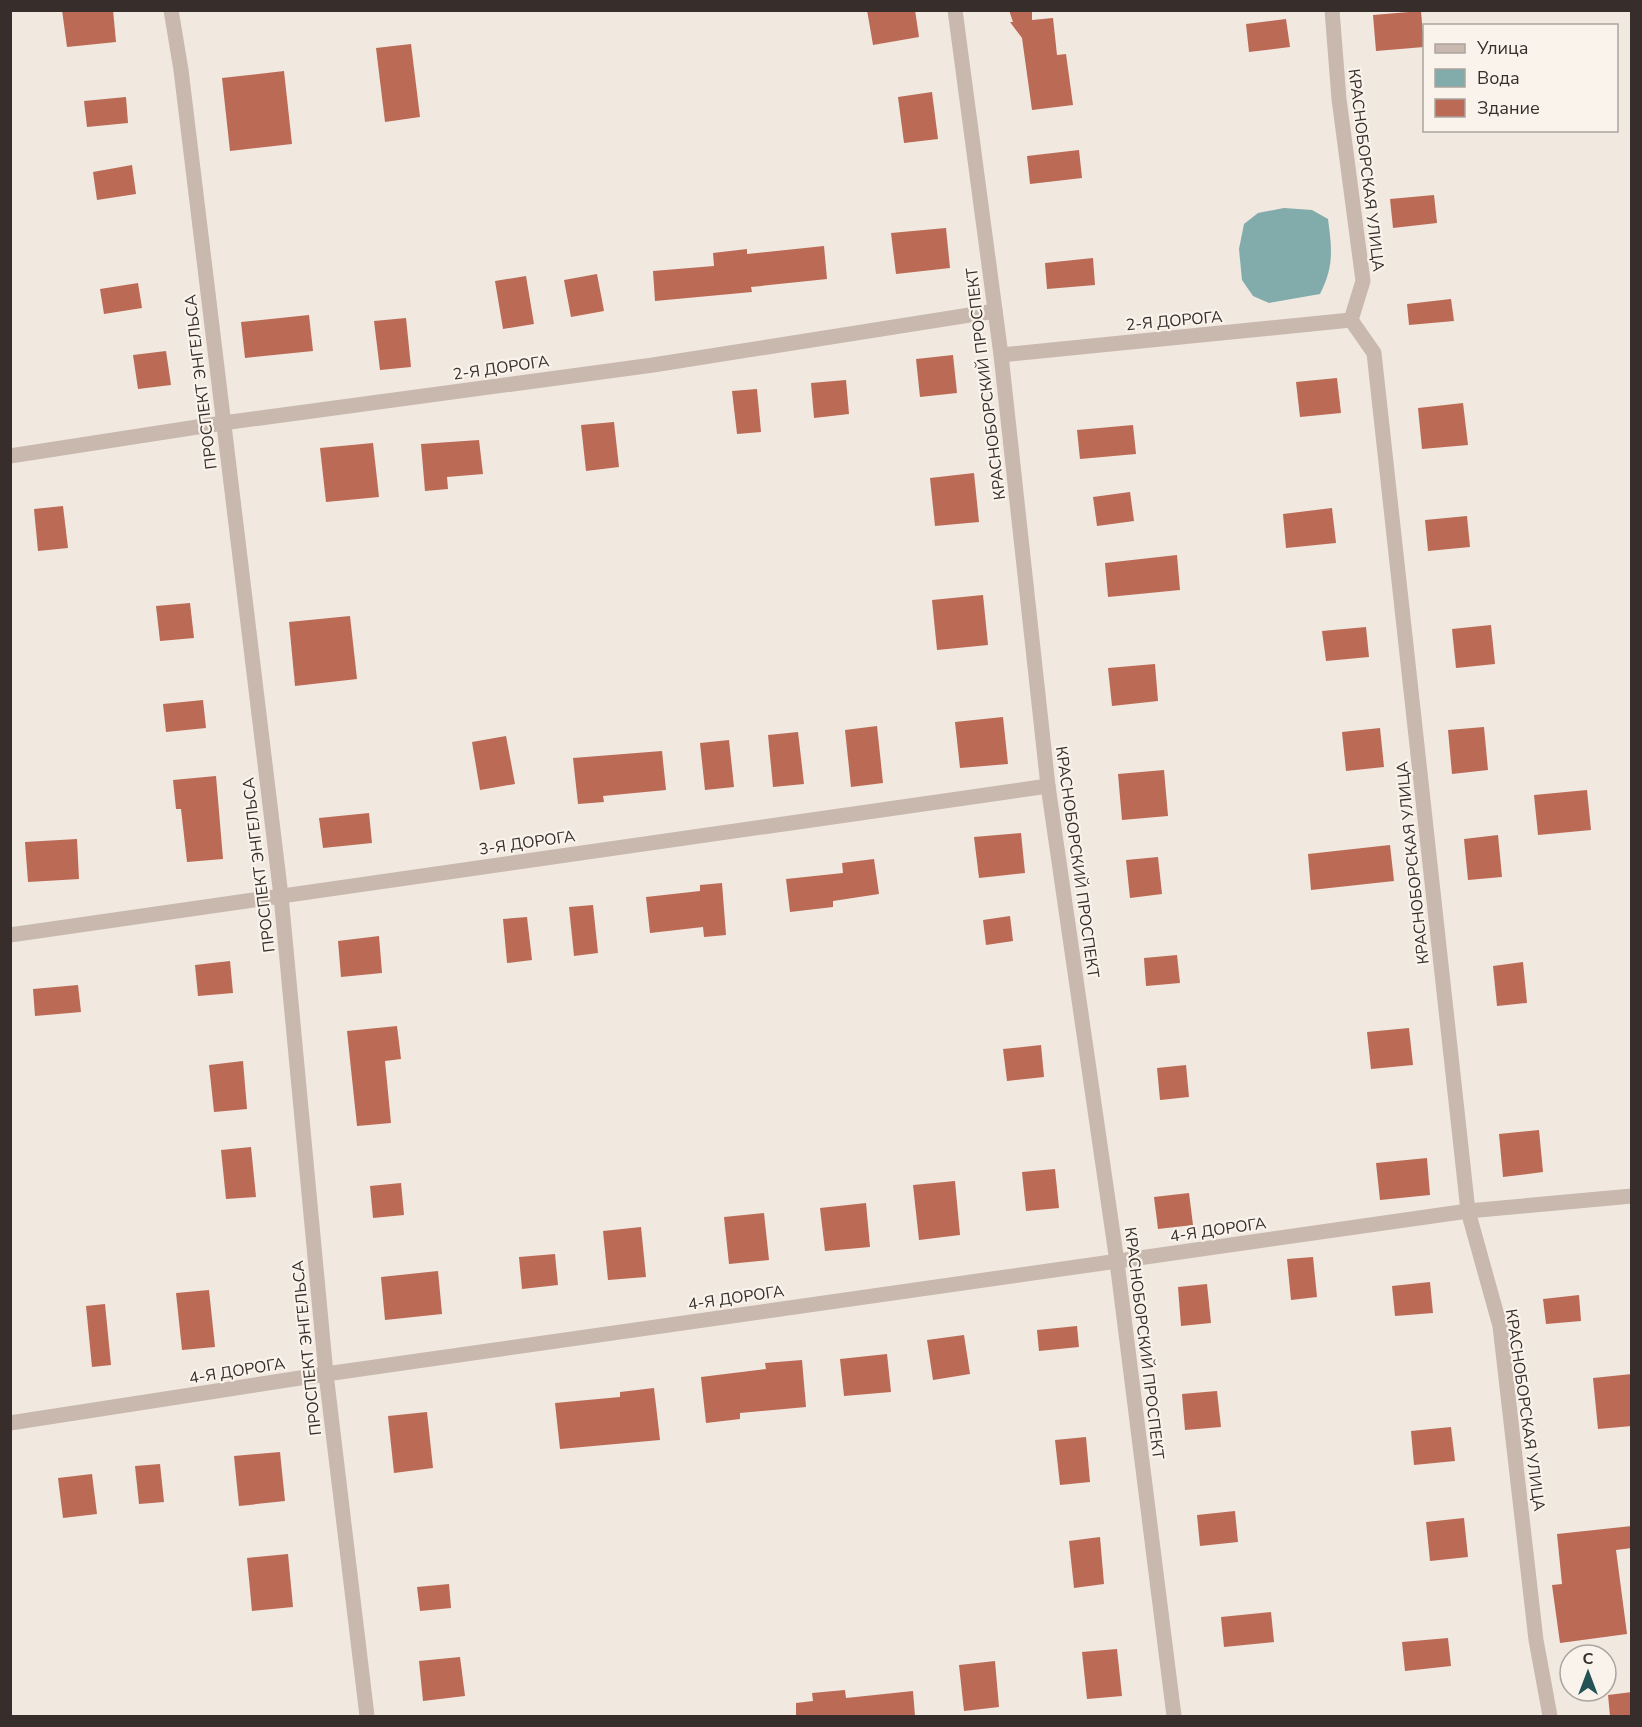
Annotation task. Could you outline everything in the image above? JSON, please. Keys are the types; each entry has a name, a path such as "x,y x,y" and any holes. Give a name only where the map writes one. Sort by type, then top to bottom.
{"street":[{"name":"ПРОСПЕКТ ЭНГЕЛЬСА","path":"171,10 182,82 281,896 326,1374 367,1716"},
{"name":"КРАСНОБОРСКИЙ ПРОСПЕКТ","path":"955,10 1001,355 1048,786 1117,1262 1173,1716"},
{"name":"КРАСНОБОРСКАЯ УЛИЦА","path":"1332,10 1339,99 1364,281 1351,320 1374,353 1468,1211 1500,1326 1536,1640 1550,1716"},
{"name":"2-Я ДОРОГА","path":"10,456 222,423 653,365 995,311"},
{"name":"2-Я ДОРОГА","path":"1001,355 1351,320"},
{"name":"3-Я ДОРОГА","path":"10,935 1048,786"},
{"name":"4-Я ДОРОГА","path":"10,1423 326,1374 1468,1211 1632,1196"}],"water":[{"path":"1284,208 1312,210 1328,219 1330,266 1320,294 1269,303 1253,296 1242,280 1239,249 1244,224 1258,213"}],"building":[{"path":"62,10 113,10 116,42 67,47"},
{"path":"867,10 915,10 919,37 873,45"},
{"path":"1009,10 1032,10 1032,20 1053,18 1057,55 1066,54 1073,105 1032,110 1022,38 1010,22 1013,22"},
{"path":"1421,11 1423,47 1376,51 1373,15"},
{"path":"1286,19 1290,47 1249,52 1246,24"},
{"path":"411,44 420,117 385,122 376,48"},
{"path":"284,71 292,144 230,151 222,78"},
{"path":"932,92 938,139 904,143 898,97"},
{"path":"126,97 128,123 87,127 84,101"},
{"path":"1079,150 1082,178 1030,184 1027,156"},
{"path":"132,165 136,194 97,200 93,172"},
{"path":"1434,195 1437,223 1393,228 1390,199"},
{"path":"946,228 950,268 896,274 891,233"},
{"path":"824,246 827,279 751,287 752,292 655,301 653,271 714,266 713,253 747,249 747,254"},
{"path":"1093,258 1095,285 1047,289 1045,263"},
{"path":"597,274 604,311 571,317 564,280"},
{"path":"526,276 534,324 503,329 495,281"},
{"path":"138,283 142,308 104,314 100,289"},
{"path":"1451,299 1454,321 1409,325 1407,304"},
{"path":"309,315 313,351 245,358 241,322"},
{"path":"406,318 411,367 380,370 374,321"},
{"path":"166,351 171,385 138,389 133,355"},
{"path":"953,355 957,393 920,397 916,359"},
{"path":"1337,378 1341,413 1300,417 1296,382"},
{"path":"846,380 849,414 814,418 811,383"},
{"path":"757,389 761,432 737,434 732,391"},
{"path":"1463,403 1468,445 1422,449 1418,408"},
{"path":"614,422 619,467 586,471 581,425"},
{"path":"1133,425 1136,454 1080,459 1077,430"},
{"path":"479,440 483,474 447,477 448,489 425,491 421,444"},
{"path":"373,443 379,497 326,502 320,448"},
{"path":"974,473 979,522 935,526 930,478"},
{"path":"1130,492 1134,521 1097,526 1093,497"},
{"path":"63,506 68,548 38,551 34,509"},
{"path":"1332,508 1336,543 1286,548 1283,514"},
{"path":"1467,516 1470,547 1428,551 1425,520"},
{"path":"1177,555 1180,590 1108,597 1105,563"},
{"path":"983,595 988,645 937,650 932,600"},
{"path":"190,603 194,638 160,641 156,606"},
{"path":"350,616 357,679 295,686 289,622"},
{"path":"1491,625 1495,664 1456,668 1452,629"},
{"path":"1366,627 1369,657 1326,661 1322,631"},
{"path":"1155,664 1158,701 1112,706 1108,668"},
{"path":"203,700 206,728 166,732 163,704"},
{"path":"1003,717 1008,764 960,768 955,722"},
{"path":"877,726 883,783 851,787 845,730"},
{"path":"1484,727 1488,770 1452,774 1448,730"},
{"path":"1380,728 1384,767 1346,771 1342,732"},
{"path":"798,732 804,784 773,787 768,735"},
{"path":"506,736 515,784 480,790 472,742"},
{"path":"729,740 734,787 705,790 700,743"},
{"path":"662,751 666,790 603,796 604,802 578,804 573,758"},
{"path":"1164,770 1168,816 1122,820 1118,774"},
{"path":"216,776 223,859 187,862 181,809 176,809 173,780"},
{"path":"1587,790 1591,830 1538,835 1534,795"},
{"path":"369,813 372,843 323,848 319,818"},
{"path":"1021,833 1025,873 979,878 974,837"},
{"path":"1498,835 1502,877 1468,880 1464,839"},
{"path":"77,839 79,879 28,882 25,842"},
{"path":"1390,845 1394,881 1311,890 1308,854"},
{"path":"1158,857 1162,894 1130,898 1126,860"},
{"path":"874,859 879,894 833,901 833,907 790,912 786,879 843,873 842,863"},
{"path":"722,883 726,935 704,937 703,927 650,933 646,897 700,891 700,885"},
{"path":"593,905 598,953 574,956 569,907"},
{"path":"1010,916 1013,941 986,945 983,920"},
{"path":"527,917 532,960 507,963 503,919"},
{"path":"379,936 382,973 341,977 338,941"},
{"path":"1177,955 1180,983 1146,986 1144,958"},
{"path":"230,961 233,993 198,996 195,965"},
{"path":"1523,962 1527,1003 1497,1006 1493,966"},
{"path":"78,985 81,1012 35,1016 33,989"},
{"path":"397,1026 401,1059 385,1061 391,1123 357,1126 347,1031"},
{"path":"1409,1028 1413,1065 1371,1069 1367,1032"},
{"path":"1041,1045 1044,1077 1007,1081 1003,1049"},
{"path":"243,1061 247,1109 214,1112 209,1065"},
{"path":"1186,1065 1189,1097 1160,1100 1157,1068"},
{"path":"1539,1130 1543,1172 1503,1177 1499,1134"},
{"path":"251,1147 256,1197 226,1199 221,1150"},
{"path":"1427,1158 1430,1195 1380,1200 1376,1163"},
{"path":"1055,1169 1059,1208 1026,1211 1022,1172"},
{"path":"955,1181 960,1235 919,1240 913,1185"},
{"path":"401,1183 404,1215 373,1218 370,1186"},
{"path":"1189,1193 1193,1225 1158,1229 1154,1197"},
{"path":"866,1203 870,1247 825,1251 820,1208"},
{"path":"764,1213 769,1260 729,1264 724,1217"},
{"path":"641,1227 646,1277 608,1280 603,1231"},
{"path":"555,1254 558,1285 522,1289 519,1257"},
{"path":"1313,1257 1317,1297 1291,1300 1287,1259"},
{"path":"438,1271 442,1314 385,1320 381,1277"},
{"path":"1430,1282 1433,1313 1395,1316 1392,1286"},
{"path":"1207,1284 1211,1323 1181,1326 1178,1287"},
{"path":"209,1290 215,1347 182,1350 176,1293"},
{"path":"1579,1295 1581,1321 1546,1324 1543,1299"},
{"path":"105,1304 111,1365 92,1367 86,1306"},
{"path":"1077,1326 1079,1347 1039,1351 1037,1330"},
{"path":"964,1335 970,1374 933,1380 927,1340"},
{"path":"887,1354 891,1392 844,1396 840,1359"},
{"path":"802,1360 806,1407 740,1413 740,1419 706,1423 701,1377 766,1369 765,1363"},
{"path":"1632,1374 1632,1426 1598,1429 1593,1378"},
{"path":"654,1388 660,1440 560,1449 555,1403 620,1397 620,1392"},
{"path":"1217,1391 1221,1427 1185,1430 1182,1394"},
{"path":"427,1412 433,1468 394,1473 388,1416"},
{"path":"1451,1427 1455,1461 1414,1465 1411,1431"},
{"path":"1086,1437 1090,1482 1060,1485 1055,1440"},
{"path":"280,1452 285,1501 239,1506 234,1456"},
{"path":"160,1464 164,1502 139,1504 135,1466"},
{"path":"92,1474 97,1514 63,1518 58,1478"},
{"path":"1235,1511 1238,1542 1200,1546 1197,1515"},
{"path":"1464,1518 1468,1557 1430,1561 1426,1522"},
{"path":"1632,1526 1632,1548 1616,1550 1627,1634 1560,1643 1552,1585 1562,1584 1557,1534"},
{"path":"1100,1537 1104,1584 1074,1588 1069,1541"},
{"path":"288,1554 293,1607 252,1611 247,1558"},
{"path":"449,1584 451,1608 420,1611 417,1587"},
{"path":"1271,1612 1274,1642 1224,1647 1221,1617"},
{"path":"1448,1638 1451,1666 1405,1671 1402,1642"},
{"path":"1117,1649 1122,1696 1087,1699 1082,1652"},
{"path":"460,1657 465,1696 423,1701 419,1661"},
{"path":"995,1661 999,1707 964,1711 959,1665"},
{"path":"845,1690 846,1698 913,1691 915,1716 796,1716 796,1703 813,1701 812,1693"},
{"path":"1632,1692 1632,1716 1610,1716 1609,1703 1618,1703 1618,1694"}]}
